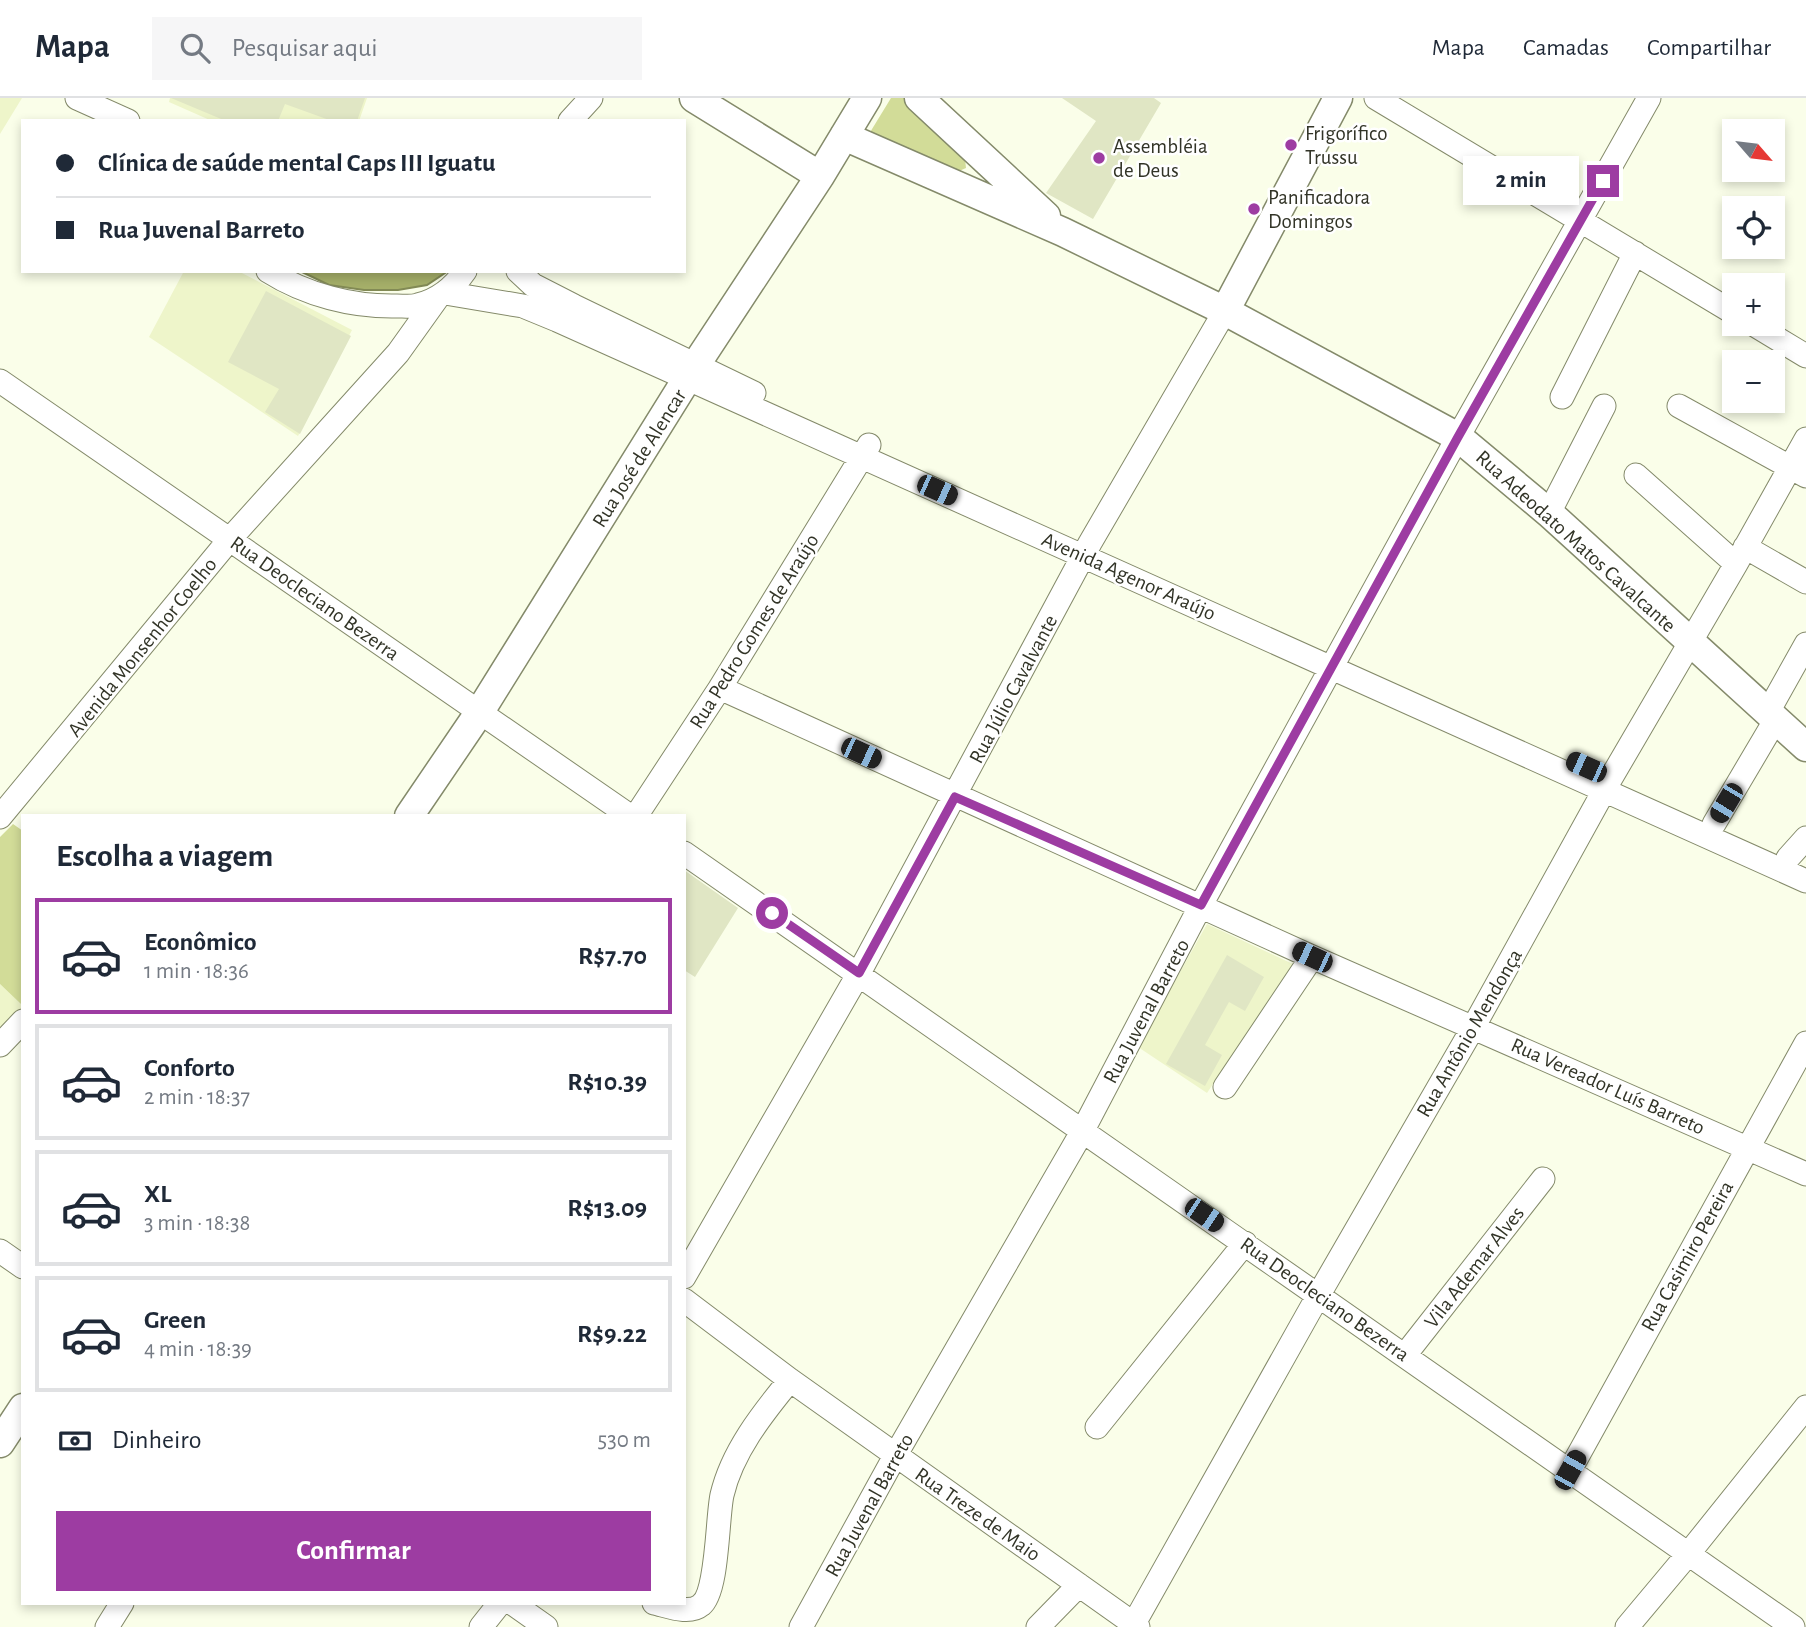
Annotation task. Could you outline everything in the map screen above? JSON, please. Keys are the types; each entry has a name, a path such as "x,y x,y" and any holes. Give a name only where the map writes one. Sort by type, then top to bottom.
{"main road":[{"path":"694,98 820,176"},
{"name":"Rua José de Alencar","path":"411,814 479,713 692,373 820,176 866,98"},
{"name":"Rua Adeodato Matos Cavalcante","path":"919,98 1063,232"},
{"name":"Rua Júlio Cavalvante","path":"1225,311 1338,98"},
{"name":"Rua Adeodato Matos Cavalcante","path":"844,136 1063,232 1225,311 1458,437 1549,513 1806,747"},
{"path":"0,1444 21,1411"}],"street":[{"path":"77,98 124,119"},
{"path":"572,119 591,98"},
{"path":"1376,98 1722,306"},
{"name":"Rua Juvenal Barreto","path":"802,1627 895,1456 1082,1132 1201,905 1458,437 1649,98"},
{"path":"1562,397 1635,253"},
{"name":"Avenida Agenor Araújo","path":"272,273 322,295 353,303 417,306 441,295 523,306 692,373 1608,785 1806,881"},
{"path":"441,295 464,273"},
{"name":"Avenida Agenor Araújo","path":"520,273 533,285 692,373"},
{"name":"Avenida Monsenhor Coelho","path":"9,808 230,539 398,353 441,295"},
{"path":"385,306 398,331 398,353"},
{"name":"Rua Júlio Cavalvante","path":"686,1274 859,973 1087,550 1225,311"},
{"path":"1773,336 1806,356"},
{"name":"Rua Deocleciano Bezerra","path":"0,381 479,713 630,814"},
{"path":"1549,513 1604,406"},
{"path":"1679,406 1798,472"},
{"name":"Rua Antônio Mendonça","path":"1134,1626 1608,785 1741,556 1798,472 1806,439"},
{"name":"Rua Pedro Gomes de Araújo","path":"634,814 720,688 866,451"},
{"path":"1636,475 1741,556 1806,582"},
{"path":"1714,824 1772,716 1806,643"},
{"name":"Rua Vereador Luís Barreto","path":"720,688 1312,957 1806,1174"},
{"name":"Avenida Agenor Araújo","path":"1608,785 1714,824 1797,861"},
{"path":"1797,861 1806,838"},
{"name":"Rua Deocleciano Bezerra","path":"686,854 1793,1627"},
{"path":"1225,1087 1312,957"},
{"path":"0,1045 21,1023"},
{"name":"Rua Casimiro Pereira","path":"1570,1470 1806,1042"},
{"name":"Vila Ademar Alves","path":"1405,1355 1543,1179"},
{"path":"1097,1427 1245,1243"},
{"path":"0,1251 21,1266"},
{"name":"Rua Treze de Maio","path":"686,1302 790,1380 1134,1626"},
{"path":"663,1605 685,1610 695,1609 705,1602 714,1572 721,1499 731,1466 790,1380"},
{"path":"1627,1627 1805,1409"},
{"path":"1038,1627 1079,1585"},
{"path":"107,1627 121,1605"},
{"path":"481,1627 498,1605"},
{"path":"515,1605 546,1627"}],"shaded area":[{"path":"0,98 22,98 0,134"},
{"path":"170,98 367,98 360,119 207,119 169,102"},
{"path":"891,98 904,98 965,159 966,168 959,171 869,134"},
{"path":"183,273 242,273 352,330 298,436 149,337"},
{"path":"304,273 445,273 427,285 398,290 364,290 329,285"},
{"path":"13,824 21,830 21,1004 0,984 0,837"},
{"path":"1207,924 1293,964 1207,1093 1138,1047"},
{"path":"0,984 21,1004 21,1008 0,1031"}],"building":[{"path":"171,98 365,98 358,119 326,119 285,104 279,119 221,119"},
{"name":"Assembléia de Deus","path":"1062,98 1154,98 1161,103 1093,219 1046,193 1096,121"},
{"path":"266,291 351,336 300,434 265,412 279,389 228,362"},
{"path":"686,871 738,908 695,977 686,971"},
{"path":"1227,955 1264,977 1245,1011 1229,1002 1205,1045 1222,1055 1205,1086 1166,1064"}],"place":[{"name":"Frigorífico Trussu","path":"1291,145"},
{"name":"Assembléia de Deus","path":"1099,158"},
{"name":"Panificadora Domingos","path":"1254,209"}],"route":[{"path":"772,913 859,973 955,797 1201,905 1458,437 1603,181"}]}
